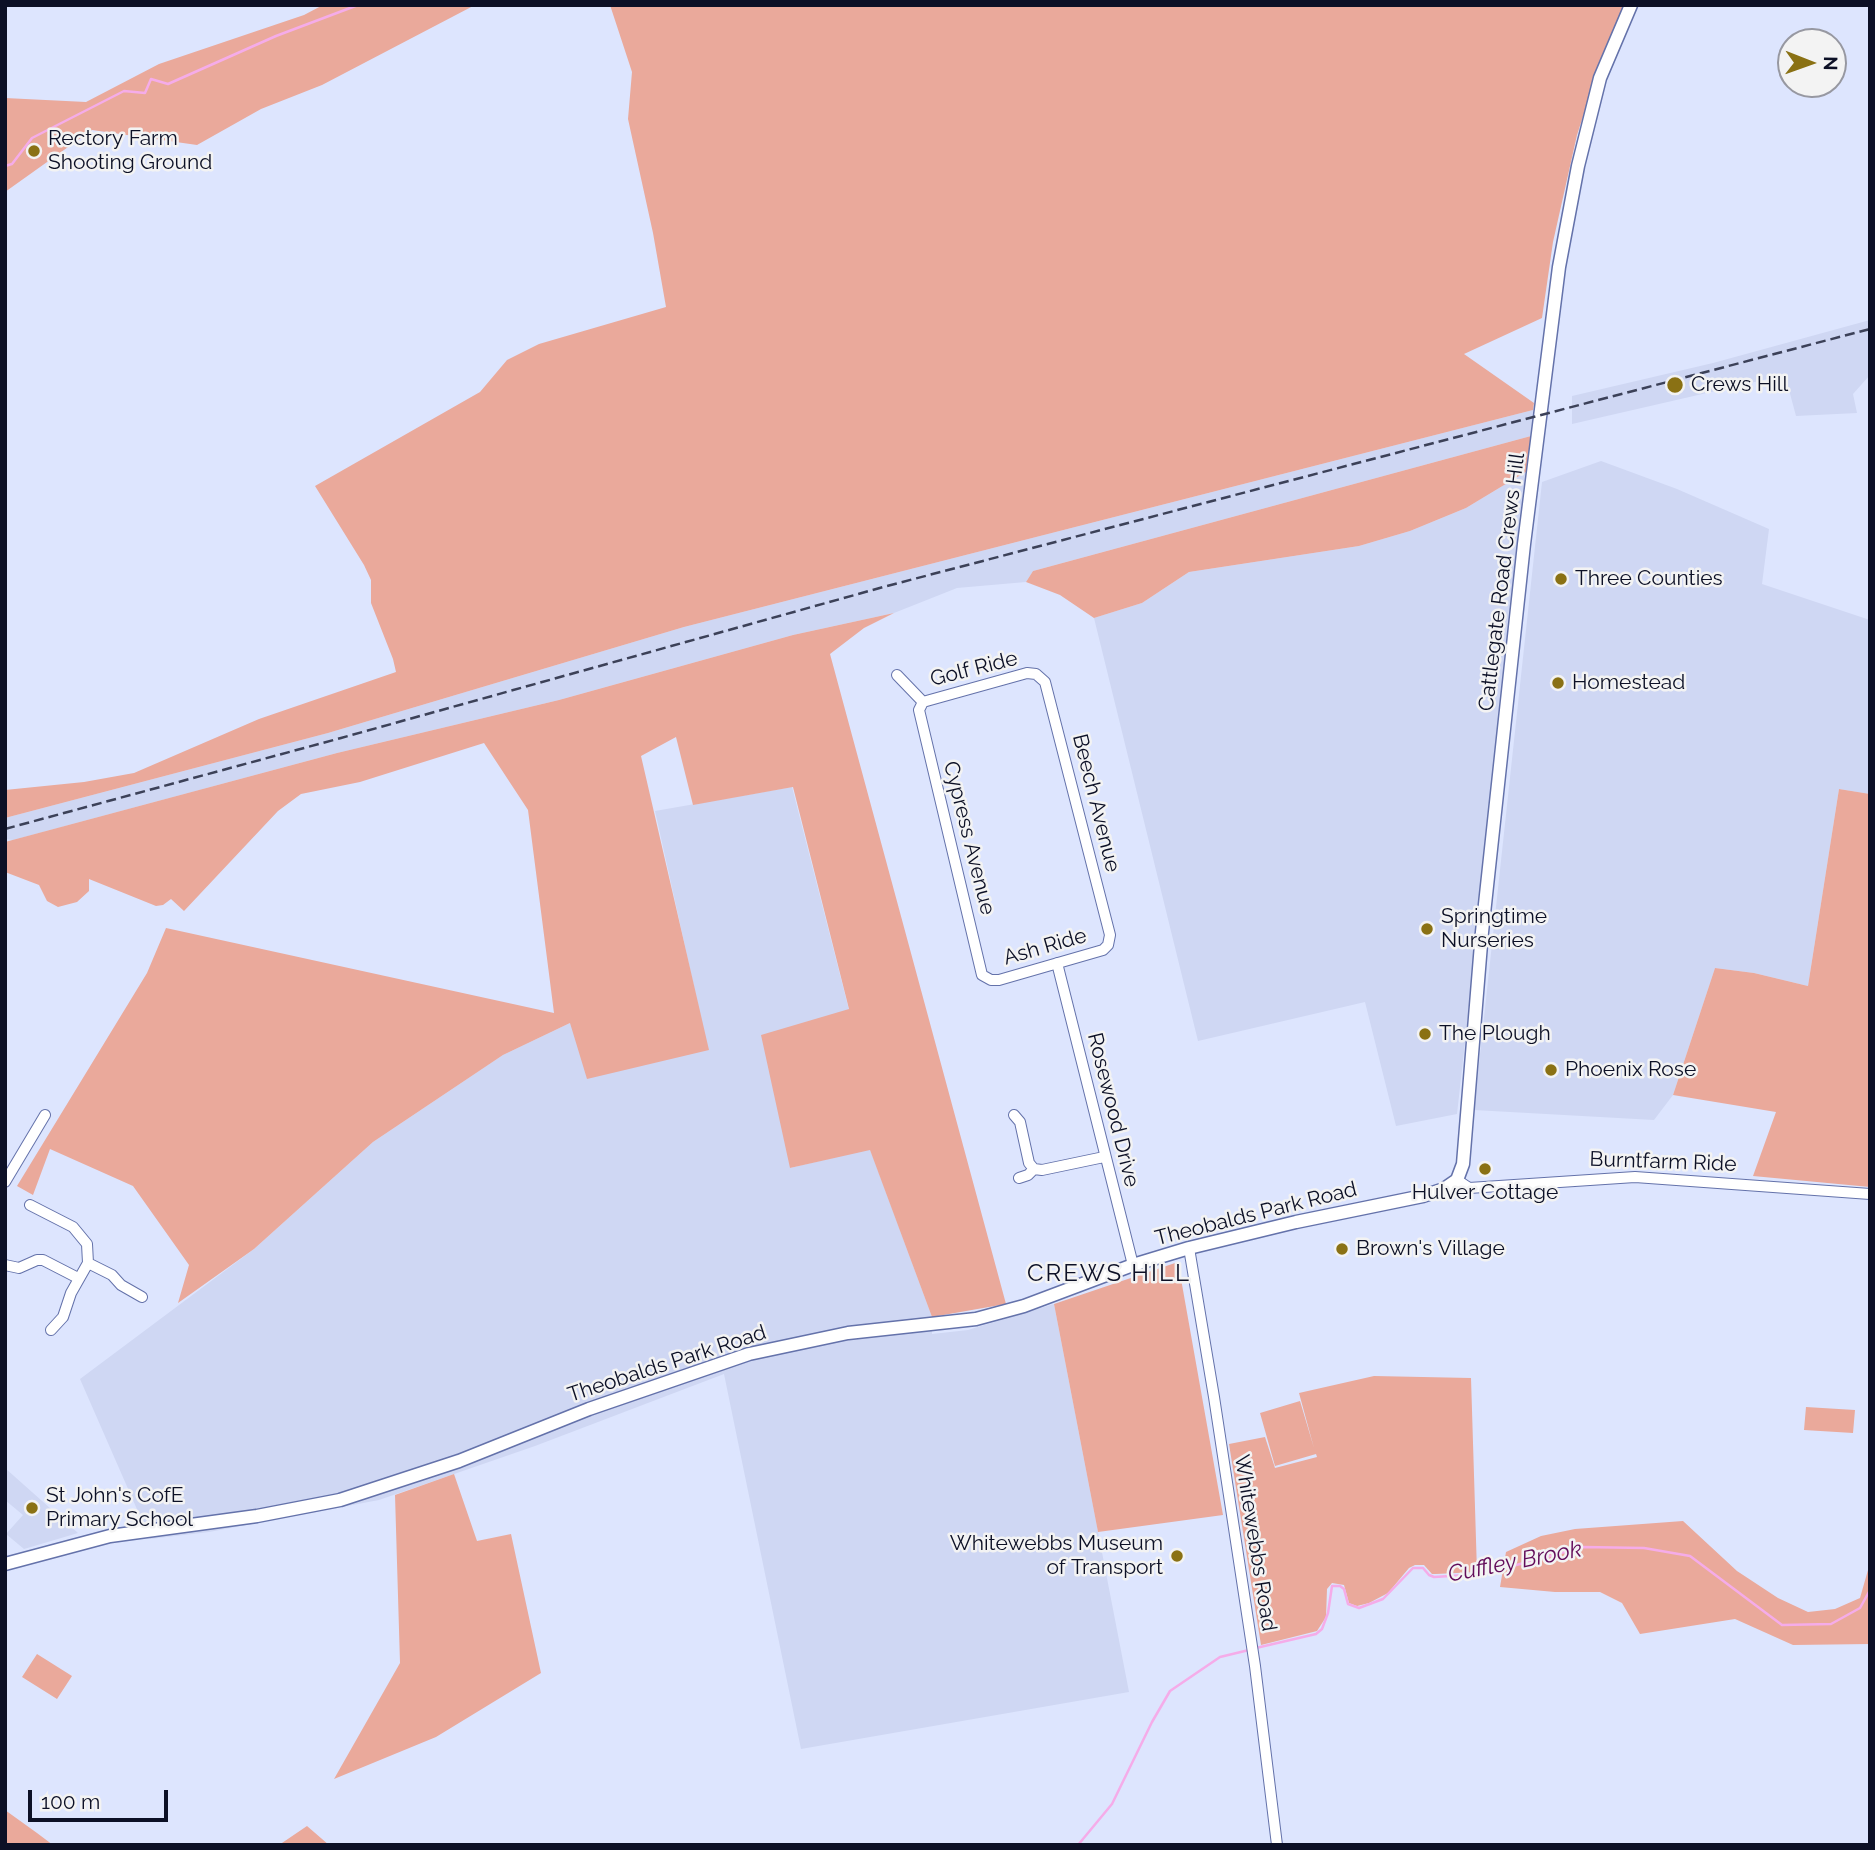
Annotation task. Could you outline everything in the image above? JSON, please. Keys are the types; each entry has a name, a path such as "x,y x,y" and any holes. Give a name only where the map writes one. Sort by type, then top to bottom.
{"street":[{"name":"Cattlegate Road Crews Hill","path":"1459,1177 1480,948 1524,544 1559,267 1578,166 1600,78 1631,5"},
{"name":"Golf Ride","path":"923,702 1027,673 1036,674"},
{"name":"Beech Avenue","path":"1036,674 1045,682 1110,935 1108,945"},
{"path":"897,675 923,702"},
{"name":"Cypress Avenue","path":"923,702 919,710 982,975 991,980"},
{"name":"Ash Ride","path":"991,980 1103,950 1108,945"},
{"name":"Rosewood Drive","path":"1057,963 1133,1265"},
{"path":"5,1182 45,1115"},
{"path":"1014,1115 1020,1122 1030,1163 1034,1169 1042,1170 1104,1157"},
{"path":"1018,1178 1028,1175 1034,1169"},
{"name":"Burntfarm Ride","path":"1459,1177 1469,1188 1635,1177 1870,1194"},
{"name":"Theobalds Park Road","path":"5,1564 110,1536 257,1516 340,1500 459,1461 589,1409 737,1358 848,1333 976,1319 1024,1306 1133,1265 1189,1248 1296,1222 1423,1196 1444,1189 1459,1177"},
{"path":"30,1205 73,1227 87,1244 88,1264 78,1278 63,1317 51,1330"},
{"name":"Whitewebbs Road","path":"1189,1248 1255,1666 1277,1845"},
{"path":"5,1265 19,1268 43,1260 78,1278"},
{"path":"88,1264 112,1275 121,1285 142,1297"}],"shaded area":[{"path":"323,5 475,5 322,85 261,109 197,145 92,130 5,192 5,98 86,102 159,64 304,15"},
{"path":"610,5 1625,5 1596,76 1577,135 1553,242 1542,318 1464,354 1534,403 1533,410 684,627 328,733 5,818 5,790 84,782 134,773 259,719 396,672 371,603 371,580 315,486 480,392 507,360 539,344 666,307 628,119 632,72"},
{"path":"1870,320 1870,375 1853,394 1857,413 1796,416 1785,375 1572,424 1572,396 1713,363"},
{"path":"1533,410 1531,436 1033,571 1026,582 957,588 894,613 793,635 559,700 337,753 13,840 5,839 5,818 328,733 684,627"},
{"path":"1531,436 1529,470 1466,508 1410,531 1359,546 1189,572 1142,603 1094,618 1060,595 1026,582 1033,571"},
{"path":"1601,461 1677,489 1769,529 1762,584 1870,620 1870,794 1839,789 1808,986 1754,973 1715,968 1673,1095 1654,1120 1474,1110 1542,482"},
{"path":"1529,470 1457,1114 1396,1126 1365,1002 1198,1041 1094,618 1142,603 1189,572 1359,546 1410,531 1466,508"},
{"path":"894,613 864,628 830,654 1006,1304 932,1317 870,1150 790,1168 761,1035 849,1009 793,787 693,805 676,737 641,756 709,1050 587,1079 570,1023 503,1055 373,1142 254,1249 178,1303 189,1265 133,1186 50,1149 33,1195 17,1186 147,973 166,928 554,1013 528,810 484,743 360,782 301,794 278,811 184,911 171,899 156,906 89,879 89,891 77,902 58,907 47,901 39,885 5,872 5,842 337,753 559,700 793,635"},
{"path":"792,787 849,1010 790,1168 870,1149 932,1317 932,1334 968,1330 1054,1304 1129,1692 801,1749 724,1374 535,1446 379,1500 209,1532 150,1539 80,1379 254,1249 373,1142 503,1055 570,1023 708,1050 655,811"},
{"path":"1839,789 1870,794 1870,1187 1753,1176 1776,1112 1673,1095 1715,968 1754,973 1808,986"},
{"path":"1178,1262 1223,1515 1098,1532 1054,1304"},
{"path":"1374,1376 1471,1378 1477,1572 1432,1574 1424,1565 1415,1565 1409,1568 1388,1593 1357,1606 1349,1603 1344,1585 1332,1583 1327,1589 1326,1617 1317,1631 1261,1645 1229,1444 1265,1437 1275,1468 1317,1457 1316,1454 1275,1466 1260,1413 1300,1401 1314,1448 1299,1393"},
{"path":"1806,1407 1855,1410 1853,1433 1804,1430"},
{"name":"St John's CofE Primary School","path":"5,1468 78,1533 24,1549 6,1534 23,1515 5,1500"},
{"path":"454,1474 477,1541 511,1534 541,1673 436,1737 334,1779 400,1663 395,1495"},
{"path":"1683,1521 1737,1571 1778,1598 1808,1612 1835,1609 1860,1598 1870,1563 1870,1644 1793,1645 1735,1619 1640,1634 1622,1603 1600,1592 1555,1592 1500,1587 1506,1552 1541,1536 1575,1529"},
{"path":"37,1654 72,1676 57,1699 22,1677"},
{"path":"5,1810 37,1833 53,1845 5,1845"},
{"path":"307,1826 329,1845 279,1845"}],"waterway":[{"path":"5,166 12,164 32,138 124,91 145,93 151,79 168,84 276,36 358,5"},
{"name":"Cuffley Brook","path":"1256,1648 1316,1634 1322,1629 1328,1613 1332,1586 1344,1589 1348,1604 1359,1608 1383,1599 1413,1568 1423,1568 1434,1577 1483,1574 1583,1547 1644,1548 1690,1556 1782,1625 1831,1624 1860,1608 1870,1590"},
{"name":"Cuffley Brook","path":"1078,1845 1112,1804 1170,1691 1220,1657 1249,1650"}],"railway":[{"path":"5,829 887,586 1870,329"}],"place":[{"name":"Rectory Farm Shooting Ground","path":"34,151"},
{"name":"Crews Hill","path":"1675,385"},
{"name":"Three Counties","path":"1561,579"},
{"name":"Homestead","path":"1558,683"},
{"name":"Springtime Nurseries","path":"1427,929"},
{"name":"The Plough","path":"1425,1034"},
{"name":"Phoenix Rose","path":"1551,1070"},
{"name":"Hulver Cottage","path":"1485,1169"},
{"name":"Brown's Village","path":"1342,1249"},
{"name":"St John's CofE Primary School","path":"32,1508"},
{"name":"Whitewebbs Museum of Transport","path":"1177,1556"}],"district":[{"name":"CREWS HILL","path":"1109,1274"}]}
